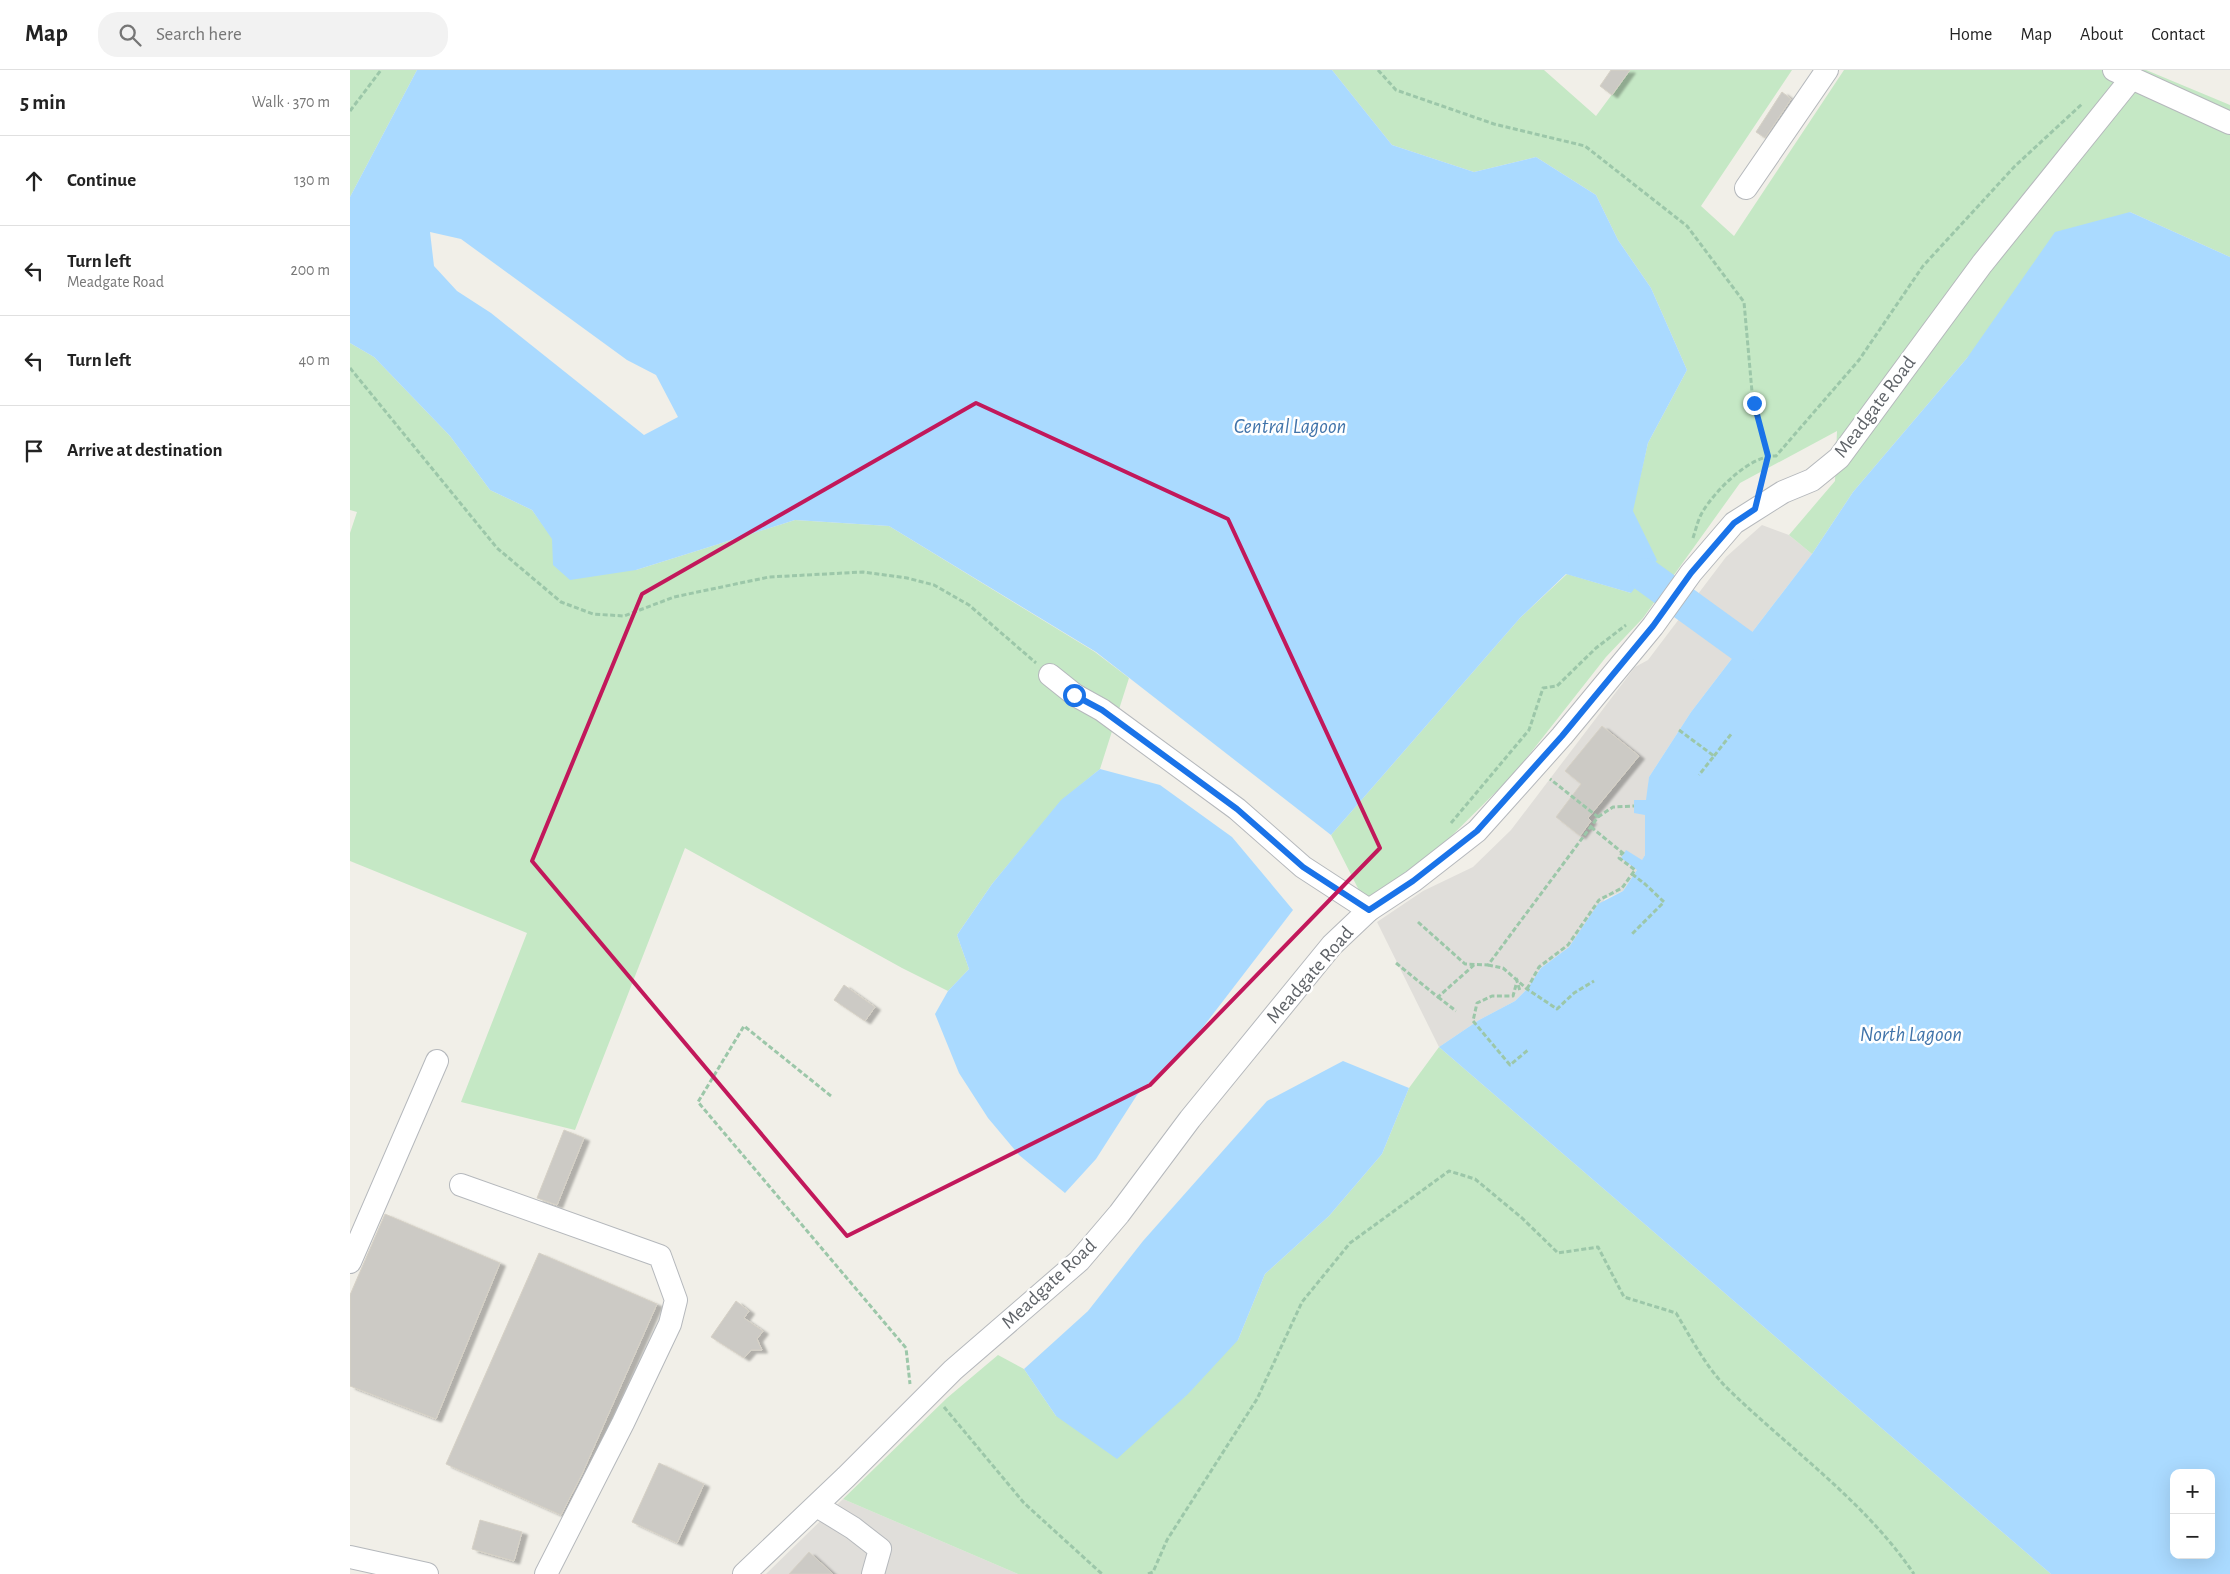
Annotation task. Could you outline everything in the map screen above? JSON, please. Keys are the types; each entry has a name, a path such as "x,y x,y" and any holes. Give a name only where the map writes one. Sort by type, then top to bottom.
{"street":[{"path":"1746,188 1827,70"},
{"path":"2122,74 2230,123"},
{"name":"Meadgate Road","path":"744,1574 817,1506 932,1390 1078,1261 1119,1214 1190,1119 1282,1003 1332,944 1369,910 1413,881 1477,831 1562,736 1653,626 1691,573 1734,523 1783,492 1812,480 1838,458 2122,74"},
{"path":"1050,675 1074,695 1102,710 1237,809 1303,867 1369,910"},
{"path":"350,1262 438,1061"},
{"path":"462,1185 660,1256 676,1300 670,1324 623,1424 546,1574"},
{"path":"817,1506 853,1528 880,1550 873,1574"},
{"path":"350,1557 427,1574"}],"path":[{"path":"350,111 381,70"},
{"path":"1378,70 1396,90 1494,124 1585,146 1687,226 1744,302 1754,403 1768,456 1755,509"},
{"path":"1688,547 1702,512 1734,474 1768,456 1776,456 1859,360 1923,266 2015,166 2084,102"},
{"path":"350,368 497,548 561,602 593,614 624,616 674,597 769,577 863,572 907,578 934,585 969,605 1050,675"},
{"path":"1450,824 1529,730 1543,688 1557,686 1596,648 1631,621"},
{"path":"1679,730 1714,756"},
{"path":"1699,775 1732,733"},
{"path":"1534,766 1598,817"},
{"path":"1488,965 1598,817 1613,807 1634,806"},
{"path":"1527,989 1539,967 1562,951 1599,900 1622,888 1634,870 1618,858 1623,854 1591,827"},
{"path":"1632,874 1664,902 1632,934"},
{"path":"1418,922 1465,964 1503,968 1527,989 1557,1008 1574,993 1594,981"},
{"path":"1396,964 1456,1011"},
{"path":"1438,997 1474,964"},
{"path":"1516,978 1513,996 1492,996 1477,1003 1473,1021 1510,1065 1528,1050"},
{"path":"1516,985 1520,991"},
{"path":"830,1096 744,1026 698,1102 906,1348 908,1380 916,1406"},
{"path":"1148,1574 1153,1572 1167,1540 1257,1399 1302,1302 1350,1243 1448,1172 1475,1179 1522,1218 1558,1253 1598,1247 1624,1297 1676,1313 1705,1361 1724,1385 1852,1502 1902,1556 1914,1574"},
{"path":"932,1390 1024,1503 1079,1556 1102,1574"}],"highlighted area":[{"path":"976,403 1228,519 1380,848 1150,1085 847,1236 532,861 642,594"}],"shaded area":[{"path":"1762,525 1789,535 1812,554 1691,712 1649,777 1645,855 1637,870 1623,891 1605,899 1569,947 1541,968 1527,989 1515,1001 1479,1020 1439,1047 1377,922 1423,891 1473,867 1511,830 1635,667 1648,660 1726,557"},
{"path":"843,1499 1018,1574 766,1574"}],"green space":[{"path":"350,70 417,70 350,197"},
{"path":"1332,70 1544,70 1596,116 1630,70 1792,70 1701,206 1734,236 1844,70 2146,70 2230,105 2230,257 2130,212 1967,358 1853,492 1812,554 1789,535 1835,481 1837,431 1740,483 1643,618 1606,657 1514,774 1418,869 1369,910 1331,835 1520,618 1567,574 1631,593 1632,511 1648,443 1687,370 1651,288 1618,240 1596,195 1536,157 1474,172 1392,145"},
{"path":"350,343 374,357 450,436 490,490 532,510 553,539 553,565 636,570 795,520 889,526 1095,652 1129,678 1100,769 1061,801 992,884 957,935 969,969 948,991 902,968 685,848 575,1130 461,1102 527,933 350,861 350,533 357,512 350,510"},
{"path":"1439,1047 2051,1574 1018,1574 843,1499 947,1398 998,1355 1024,1369 1056,1416 1238,1340 1265,1274 1329,1216 1382,1154 1409,1088"}],"water":[{"name":"Central Lagoon","path":"417,70 1332,70 1392,145 1474,172 1536,157 1596,195 1618,240 1651,288 1687,370 1648,443 1633,511 1657,560 1631,593 1566,574 1520,618 1331,835 1096,652 889,526 795,520 636,570 570,580 553,565 552,539 532,510 490,490 450,436 374,357 350,343 350,197","holes":["430,232 461,239 627,360 656,375 678,417 644,435 491,313 457,291 434,266"]},
{"name":"North Lagoon","path":"2130,212 2230,257 2230,1574 2051,1574 1439,1047 1479,1020 1515,1001 1527,989 1541,968 1569,947 1598,904 1623,891 1637,870 1621,858 1626,850 1642,860 1645,855 1645,815 1634,813 1634,800 1646,800 1649,777 1691,712 1812,554 1853,492 1967,358 2055,232"},
{"path":"1100,769 1160,785 1232,837 1293,910 1200,1031 1137,1095 1096,1159 1065,1193 1019,1155 988,1118 959,1073 935,1014 948,991 969,969 957,935 992,884 1061,800"},
{"path":"1343,1061 1409,1088 1382,1154 1329,1216 1265,1274 1238,1340 1188,1394 1117,1459 1056,1416 1024,1369 1088,1311 1143,1241 1267,1101"}],"building":[{"path":"1611,70 1630,70 1612,95 1600,86"},
{"path":"1782,92 1791,99 1765,138 1756,132"},
{"path":"1602,726 1639,756 1588,818 1591,821 1580,836 1556,817 1581,784 1565,771"},
{"path":"844,985 875,1007 865,1021 834,1000"},
{"path":"564,1130 584,1138 557,1205 537,1198"},
{"path":"385,1214 500,1263 436,1419 350,1386 350,1295"},
{"path":"539,1253 657,1304 582,1474 561,1515 446,1464"},
{"path":"736,1301 749,1311 744,1318 763,1331 757,1339 762,1350 751,1350 744,1358 711,1337"},
{"path":"659,1463 704,1484 677,1543 632,1522"},
{"path":"480,1520 522,1532 514,1561 472,1549"},
{"path":"809,1552 833,1574 789,1574"}],"waterway":[{"path":"1645,575 1743,646"}],"route":[{"path":"1074,695 1102,710 1237,809 1303,867 1369,910 1413,881 1477,831 1562,736 1653,626 1691,573 1734,523 1755,509 1768,456 1754,403"}]}
